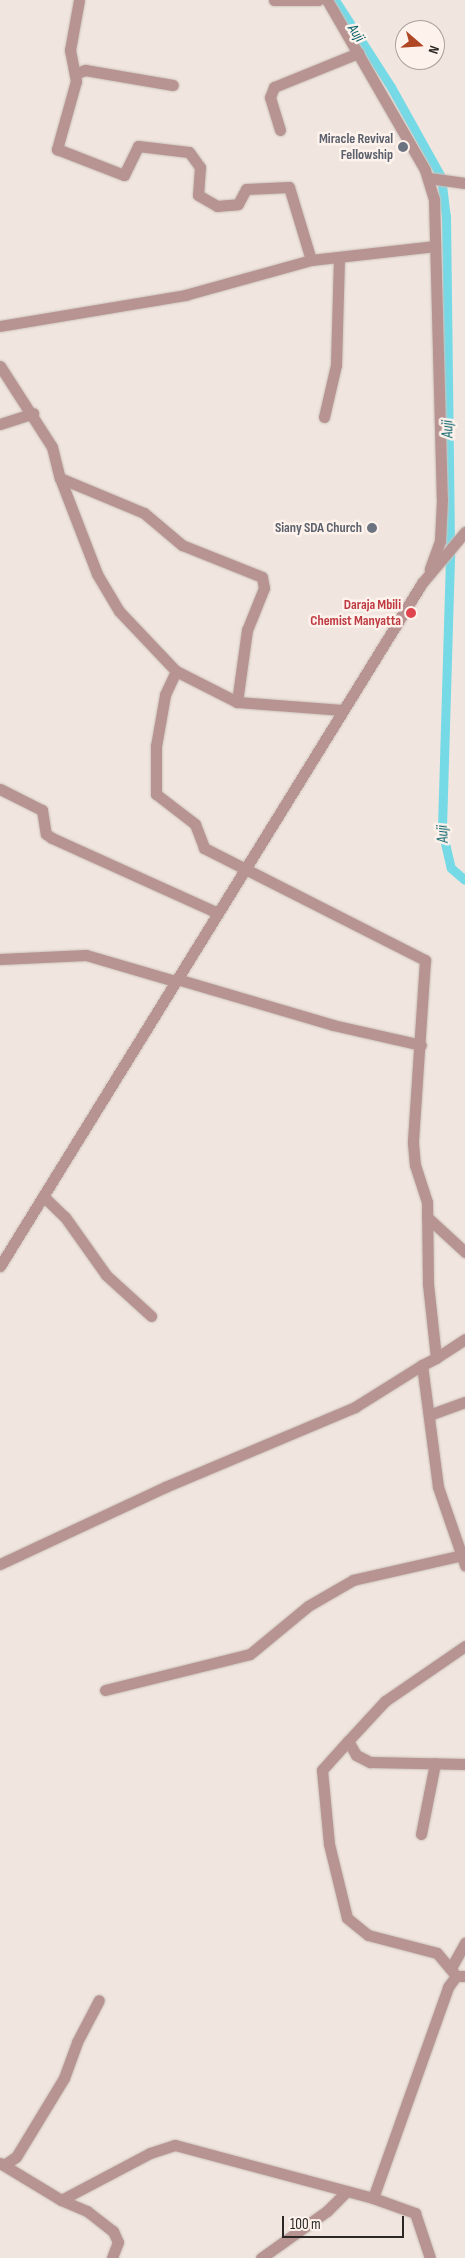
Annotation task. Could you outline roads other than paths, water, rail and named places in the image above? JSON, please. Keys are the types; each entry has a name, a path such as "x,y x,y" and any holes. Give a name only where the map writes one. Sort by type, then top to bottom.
{"street":[{"path":"79,0 70,50 77,73 58,151 124,175 138,146 189,152 200,167 198,195 217,206 238,204 246,189 289,187 312,260"},
{"path":"274,0 318,0"},
{"path":"327,0 436,178 435,246 442,518 440,541 428,576"},
{"path":"280,130 270,97 274,87 358,53"},
{"path":"77,73 85,70 173,85"},
{"path":"436,178 465,183"},
{"path":"0,326 185,295 312,260 435,246"},
{"path":"324,417 336,365 339,258"},
{"path":"0,366 33,413 52,447 60,478 97,574 119,611 176,671 238,702 343,710"},
{"path":"0,424 33,413"},
{"path":"60,478 144,513 182,545 262,578 264,588 247,630 238,702"},
{"path":"0,1266 5,1246 43,1196 343,710 428,576 462,539"},
{"path":"176,671 165,695 156,746 156,794 195,824 204,848 355,926 422,956 427,969 413,1143 427,1217 428,1284 436,1358"},
{"path":"0,789 42,810 46,834 52,838 218,913"},
{"path":"0,959 86,955 333,1025 421,1045"},
{"path":"43,1196 65,1217 106,1275 151,1316"},
{"path":"427,1217 465,1252"},
{"path":"0,1564 156,1491 355,1407 465,1339"},
{"path":"105,1690 250,1654 308,1606 353,1580 463,1560 438,1487 422,1366"},
{"path":"429,1415 465,1402"},
{"path":"457,1973 437,1953 368,1935 346,1918 330,1844 322,1770 385,1701 465,1646"},
{"path":"348,1741 356,1755 365,1760 465,1764"},
{"path":"420,1834 435,1763"},
{"path":"373,2198 448,1987 457,1973 465,1943"},
{"path":"2,2164 16,2157 64,2078 77,2042 99,2000"},
{"path":"61,2200 150,2153 175,2145 373,2198 415,2213 430,2258"},
{"path":"2,2164 61,2200 87,2211 113,2230 118,2242 112,2258"},
{"path":"261,2258 327,2211 347,2191"}],"waterway":[{"name":"Auji","path":"335,0 391,87 441,177 446,216 450,558 442,830 451,868 465,880"}],"place":[{"name":"Miracle Revival Fellowship","path":"403,147"},
{"name":"Siany SDA Church","path":"372,528"},
{"name":"Daraja Mbili Chemist Manyatta","path":"411,613"}]}
